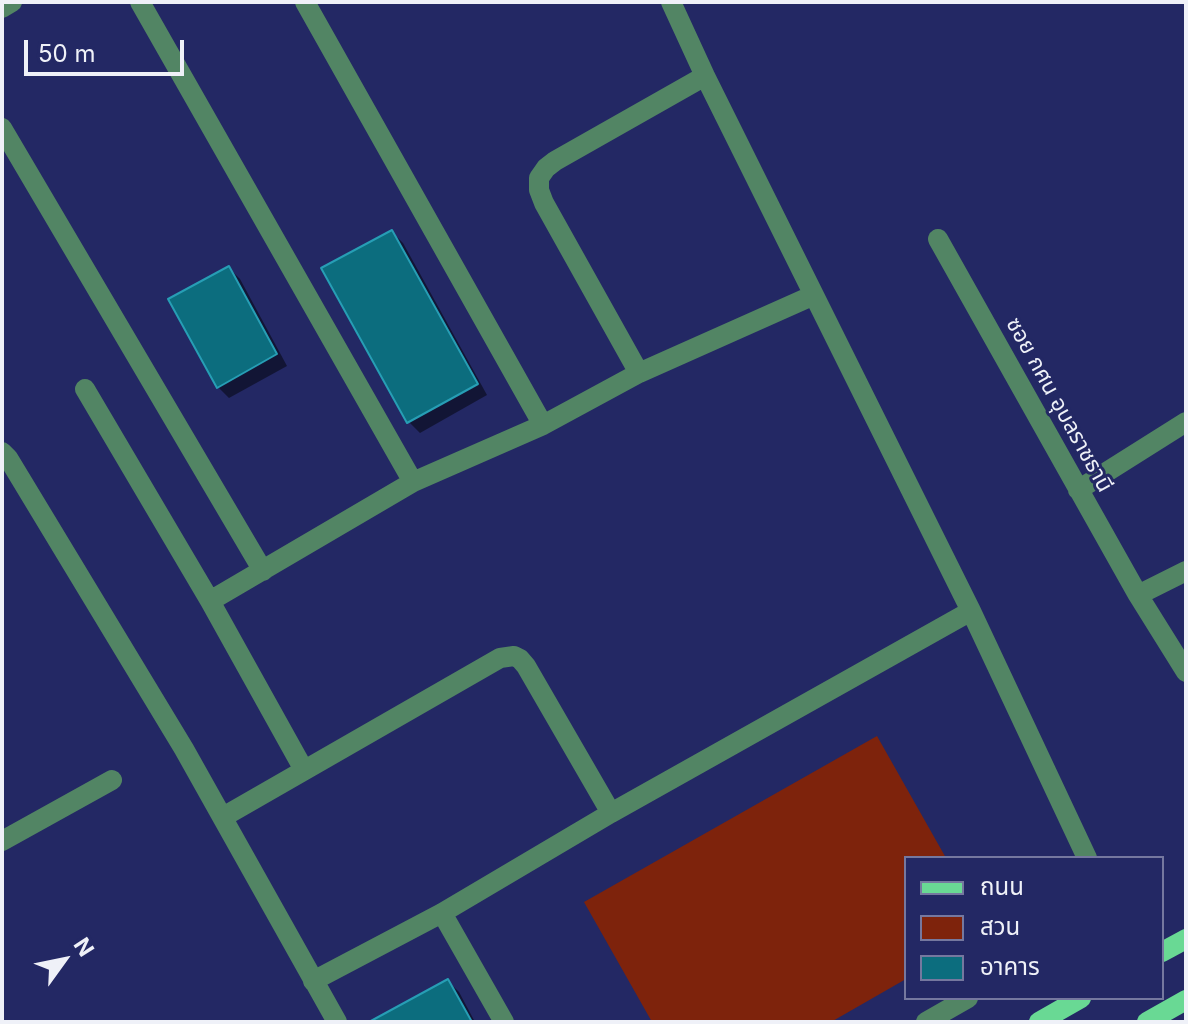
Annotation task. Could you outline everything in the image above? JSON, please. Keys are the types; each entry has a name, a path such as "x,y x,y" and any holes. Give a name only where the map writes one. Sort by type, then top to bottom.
{"main road":[{"path":"1164,951 1186,939"},
{"path":"1039,1022 1078,1000"},
{"path":"1147,1022 1186,1000"}],"street":[{"path":"2,8 12,2"},
{"path":"140,2 413,482"},
{"path":"305,2 543,425"},
{"path":"671,2 971,611 1086,856"},
{"path":"639,373 544,203 539,178 555,161 705,76"},
{"path":"2,128 263,571"},
{"name":"ซอย กศน อุบลราชธานี","path":"938,239 1138,595 1186,672"},
{"path":"210,601 413,482 543,425 639,373 814,295"},
{"path":"85,389 210,601 304,770"},
{"path":"1078,490 1186,422"},
{"path":"2,452 184,749 337,1022"},
{"path":"1138,595 1186,571"},
{"path":"313,981 442,913 611,813 971,611"},
{"path":"223,817 500,658 514,656 526,666 611,813"},
{"path":"2,841 112,780"},
{"path":"442,913 504,1022"},
{"path":"926,1022 964,1000"}],"green space":[{"path":"877,736 945,856 904,856 904,980 831,1022 652,1022 584,902"}],"building":[{"path":"392,230 478,384 407,423 321,268"},
{"path":"229,266 277,354 217,388 168,299"},
{"path":"448,979 472,1022 369,1022"}]}
